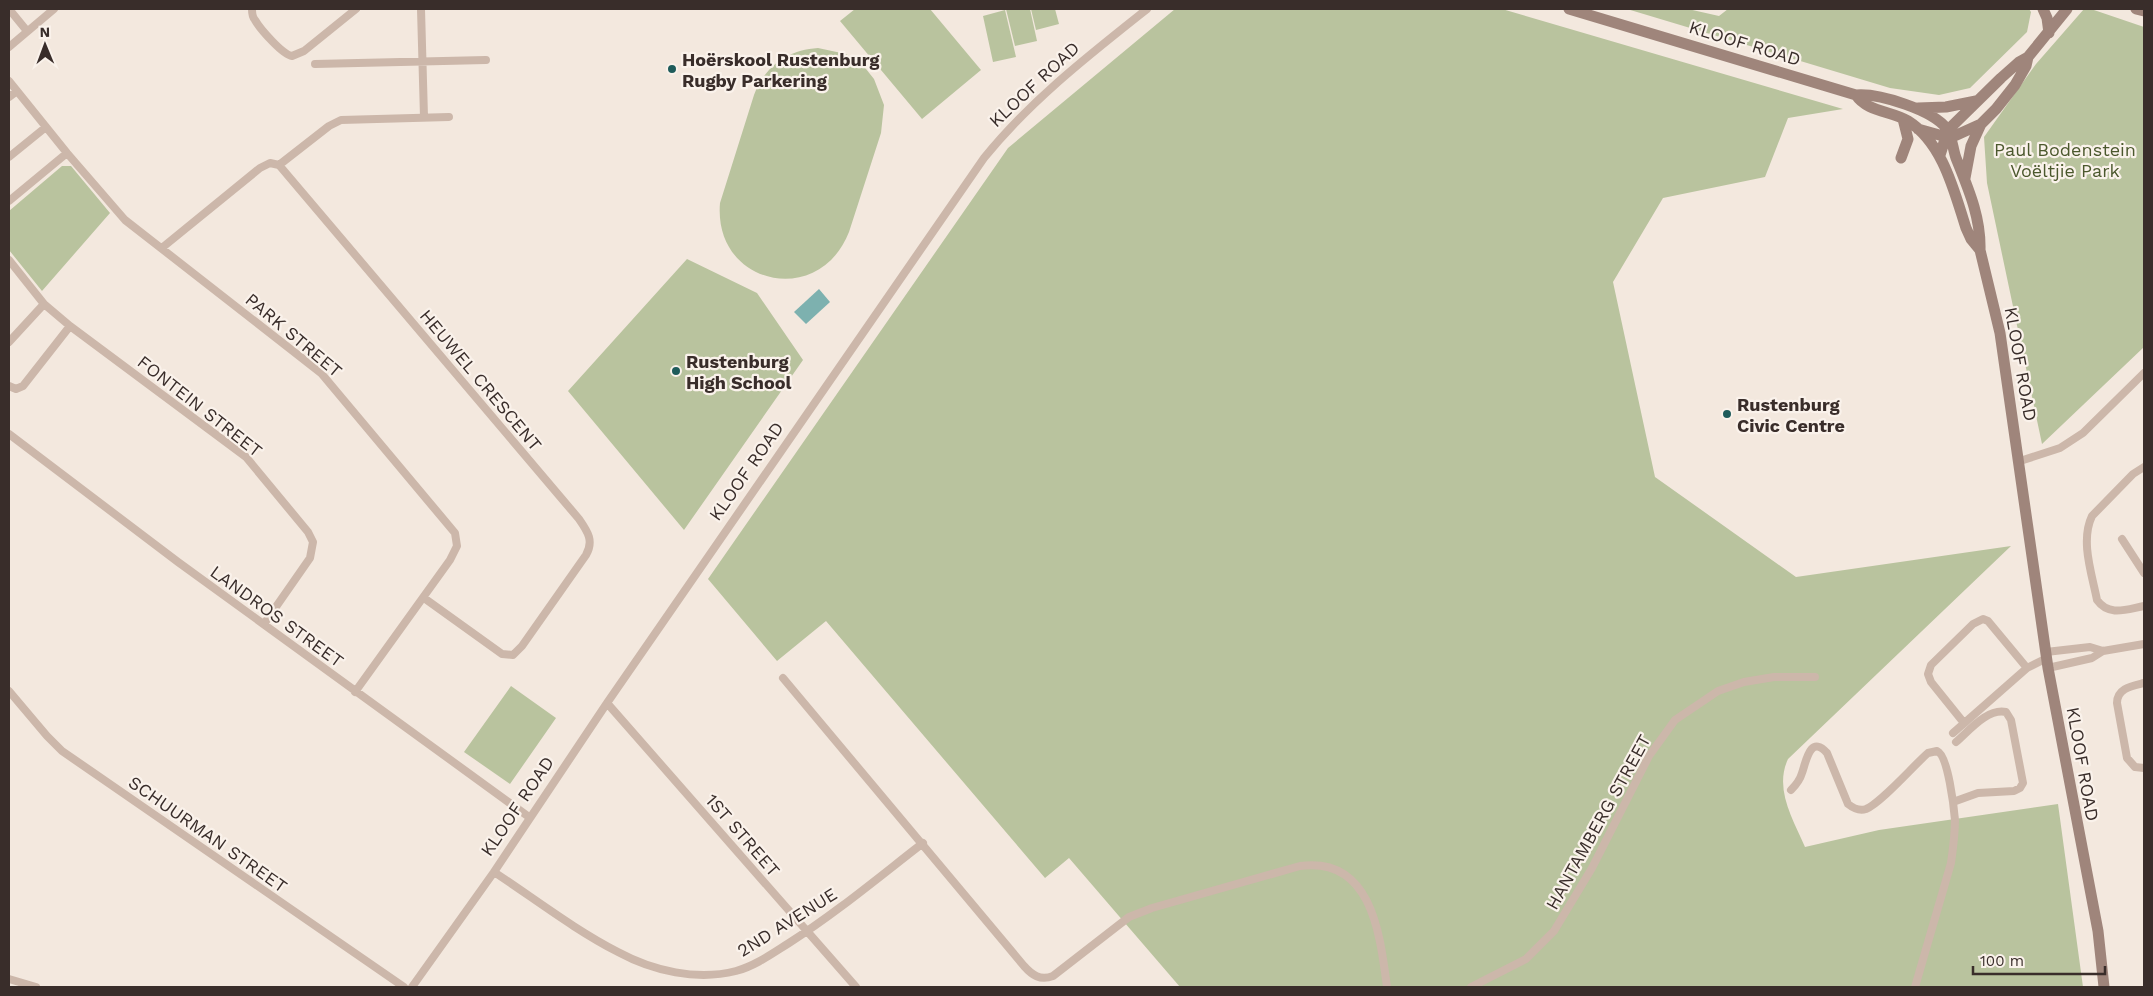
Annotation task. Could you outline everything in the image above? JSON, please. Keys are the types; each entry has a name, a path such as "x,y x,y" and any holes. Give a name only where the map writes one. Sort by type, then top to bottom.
{"street":[{"path":"9,9 27,31"},
{"path":"9,47 54,9"},
{"path":"252,9 252,15 259,26 284,53 292,56 304,51 356,9"},
{"path":"421,9 424,117"},
{"name":"KLOOF ROAD","path":"412,987 494,872 607,703 984,158 1008,128 1033,103 1147,9"},
{"name":"KLOOF ROAD","path":"1569,9 1856,95 1866,104 1903,119 1918,129 1940,155 1966,228 1971,239 1980,250 2000,333 2020,461 2047,659 2098,931 2104,987"},
{"path":"2043,9 2047,18 2049,33"},
{"path":"1965,178 1972,146 1981,124 2015,85 2026,66 2028,58 2067,9"},
{"path":"2136,9 2144,11"},
{"path":"1940,155 1948,135 1979,100 2019,62 2028,58"},
{"path":"315,64 486,60"},
{"name":"PARK STREET","path":"9,81 126,220 321,373 451,528 457,540 455,552 424,598 355,692"},
{"path":"9,97 17,91"},
{"path":"1856,95 1871,95 1914,108 1934,118 1948,135 1970,190 1980,234 1980,250"},
{"path":"1914,108 1946,108 1979,100"},
{"path":"162,248 260,168 270,163 279,165 329,126 341,120 449,117"},
{"path":"1901,158 1908,139 1903,119"},
{"path":"1918,129 1948,135 1981,124"},
{"path":"9,157 46,127"},
{"path":"9,201 67,152"},
{"name":"HEUWEL CRESCENT","path":"279,165 572,512 587,530 590,538 590,549 586,556 522,646 513,655 502,654 424,598"},
{"name":"FONTEIN STREET","path":"10,264 44,304 70,326 246,457 311,536 313,549 310,558 264,624"},
{"path":"9,342 44,304"},
{"path":"9,386 16,389 23,386 70,326"},
{"path":"2020,461 2060,448 2083,433 2144,373"},
{"name":"LANDROS STREET","path":"9,434 13,441 529,817"},
{"path":"2144,467 2133,474 2092,516 2088,524 2087,543 2097,600 2102,606 2114,611 2144,606"},
{"path":"2122,539 2144,574"},
{"path":"1964,723 1930,682 1928,674 1931,665 1973,624 1983,620 1988,621 2027,668"},
{"path":"2047,659 2092,658 2103,651 2144,644"},
{"path":"1953,733 2027,668 2047,659 2090,647 2103,651"},
{"name":"HANTAMBERG STREET","path":"1471,987 1526,959 1554,931 1592,868 1649,756 1675,720 1718,691 1744,682 1774,676 1816,677"},
{"path":"783,678 1030,973 1042,978 1053,976 1117,925 1129,917 1152,908 1300,866 1314,864 1328,866 1350,877 1366,902 1378,933 1386,987"},
{"path":"2144,683 2122,690 2118,694 2117,703 2128,758 2135,767 2144,768"},
{"name":"SCHUURMAN STREET","path":"9,691 46,736 62,751 404,987"},
{"name":"1ST STREET","path":"607,703 856,987"},
{"path":"1953,802 1978,793 2014,791 2020,788 2023,783 2011,720 2006,712 1990,714 1956,742"},
{"path":"1791,790 1802,775 1808,753 1818,747 1827,753 1848,804 1853,808 1866,808 1874,804 1928,753 1941,752 1944,757 1955,821 1951,863 1915,987"},
{"name":"2ND AVENUE","path":"494,872 592,937 620,953 644,963 704,976 737,971 762,959 837,910 923,843"},
{"path":"9,979 36,987"}],"green space":[{"path":"855,9 930,9 981,70 922,119 840,21"},
{"path":"1006,9 1030,9 1037,41 1015,46"},
{"path":"1031,9 1055,9 1059,24 1036,30"},
{"path":"1175,9 1502,9 1843,109 1788,118 1765,177 1663,198 1613,282 1655,477 1796,577 2011,546 1788,759 1784,770 1784,793 1805,847 1879,830 2058,804 2083,987 1180,987 1069,858 1045,878 826,621 777,661 708,579 1008,148"},
{"path":"1627,9 1688,9 1719,16 1728,9 2029,9 2031,12 2027,32 1970,88 1939,95 1890,88"},
{"name":"Paul Bodenstein Voëltjie Park","path":"2084,9 2091,9 2144,27 2144,347 2042,444 1987,183 1984,137 2036,64"},
{"path":"1005,10 1016,57 993,62 983,16"},
{"path":"818,48 846,54 862,64 874,79 884,105 881,133 849,232 835,256 815,271 793,278 771,277 750,269 733,253 722,231 720,203 754,95 764,76 787,56 807,49"},
{"path":"62,166 71,166 110,213 42,291 9,250 9,211"},
{"path":"687,259 757,293 803,360 684,530 568,391"},
{"path":"511,686 556,718 510,784 464,752"}],"water":[{"path":"819,289 830,302 806,324 794,312"}],"place":[{"name":"Hoërskool Rustenburg Rugby Parkering","path":"672,69"},
{"name":"Rustenburg High School","path":"676,371"},
{"name":"Rustenburg Civic Centre","path":"1727,414"}]}
